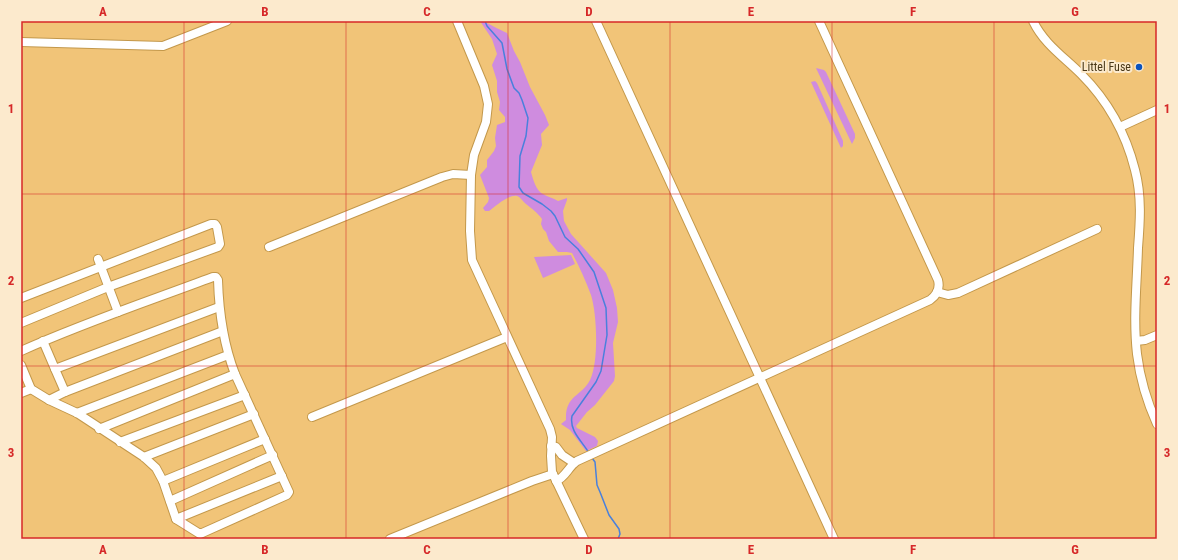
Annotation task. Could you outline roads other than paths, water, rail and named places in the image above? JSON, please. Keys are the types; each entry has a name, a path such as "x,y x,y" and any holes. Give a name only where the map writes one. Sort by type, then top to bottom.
{"street":[{"path":"21,42 163,46 227,21"},
{"path":"457,21 486,91 488,104 486,122 474,155 471,175 470,231 472,260 550,429 552,437 551,465 555,478 584,539"},
{"path":"596,21 834,539"},
{"path":"390,539 532,481 562,478 574,463 584,458 930,300 937,292 939,286 938,280 819,21"},
{"path":"1033,21 1040,34 1048,44 1094,87 1120,127 1128,146 1136,172 1139,197 1136,341 1140,372 1146,395 1157,424"},
{"path":"1120,127 1157,110"},
{"path":"269,247 442,176 453,174 471,175"},
{"path":"21,298 99,263 211,224 215,224 217,227 220,244 218,247 108,287 21,323"},
{"path":"937,292 948,295 958,293 1097,229"},
{"path":"99,263 118,312"},
{"path":"21,351 118,312 216,277 218,280 222,331 228,355 235,374 289,491 287,495 200,534 176,519 163,481 156,468 144,457 77,414 27,388 21,365"},
{"path":"55,369 219,307"},
{"path":"49,400 65,392 222,331"},
{"path":"1136,341 1145,340 1157,335"},
{"path":"312,417 507,337"},
{"path":"43,341 65,392"},
{"path":"77,414 228,355"},
{"path":"99,429 235,374"},
{"path":"21,393 27,388"},
{"path":"120,442 245,395"},
{"path":"144,457 254,414"},
{"path":"163,481 265,439"},
{"path":"551,446 556,447 562,455 574,463"},
{"path":"170,501 273,455"},
{"path":"176,519 282,476"}],"waterway":[{"path":"485,21 487,26 502,43 507,69 514,88 519,93 528,118 526,136 520,156 519,187 523,193 542,204 555,216 565,237 578,249 594,272 606,308 607,335 601,371 596,382 572,416 572,426 574,431 589,453"},
{"path":"592,458 595,462 597,485 609,515 619,529 620,534 618,539"}],"place":[{"name":"Littel Fuse","path":"1139,67"}]}
